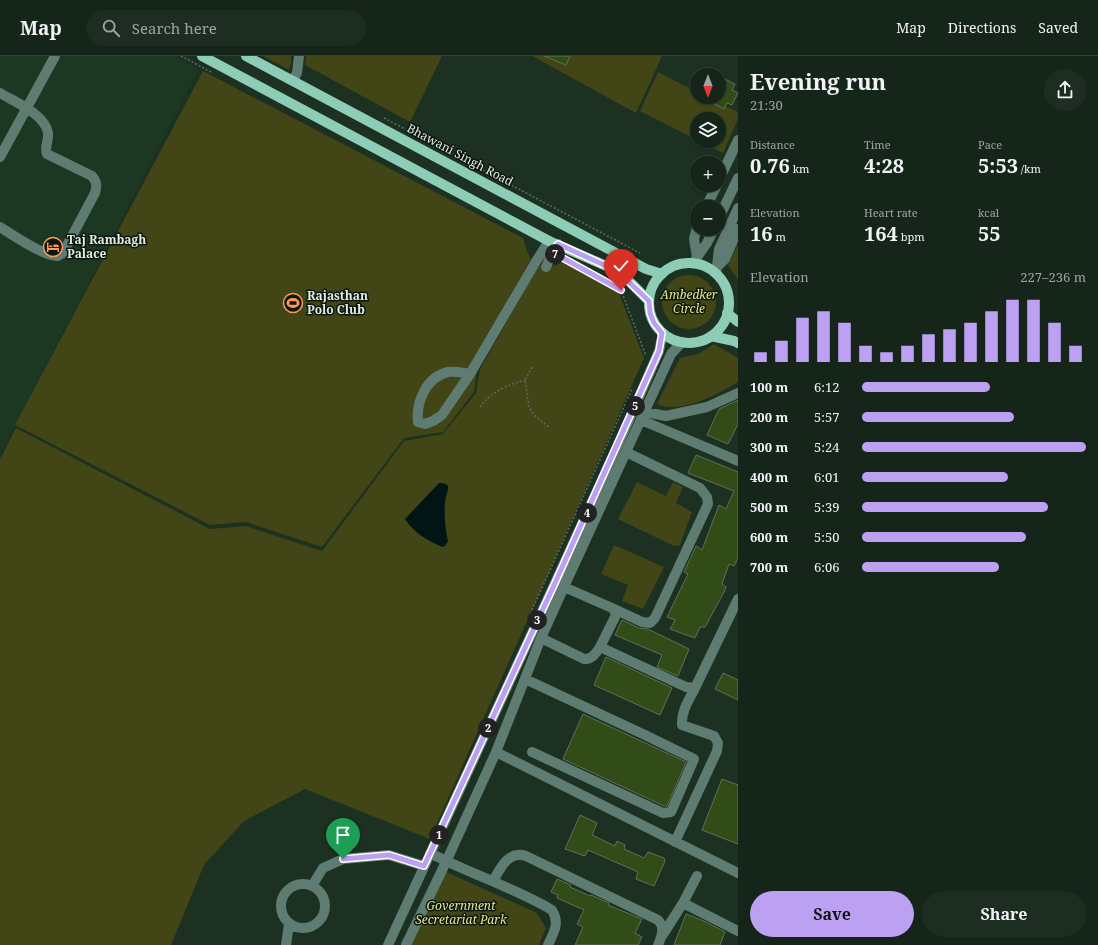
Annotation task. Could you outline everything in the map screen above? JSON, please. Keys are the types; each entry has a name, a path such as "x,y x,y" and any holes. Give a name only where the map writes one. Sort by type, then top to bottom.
{"main road":[{"path":"202,56 553,246 613,269 649,301"},
{"name":"Bhawani Singh Road","path":"246,56 646,269 662,274"},
{"path":"695,260 706,267 717,271 727,293 729,304 721,326 711,336 704,340 682,342 662,333 654,323 650,313 649,301 653,286 662,274 669,268 695,260"},
{"path":"727,313 738,322"},
{"path":"711,336 738,343"}],"street":[{"path":"0,157 56,56"},
{"path":"293,80 297,72 299,56"},
{"path":"0,93 26,108 44,122 48,135 47,154 92,176 96,180 97,187 95,194 63,253 58,256 39,250 0,227"},
{"path":"726,165 738,140"},
{"path":"726,203 738,178"},
{"path":"717,271 719,249 736,226 738,208"},
{"path":"695,236 695,260"},
{"path":"695,260 710,236"},
{"path":"546,267 553,246"},
{"path":"470,374 448,372 436,377 425,389 420,398 417,414 418,422 425,424 442,415 470,374 553,246"},
{"path":"388,945 619,443 659,351 662,333"},
{"path":"406,945 496,752 541,638 564,587 671,354 682,342"},
{"path":"643,416 666,416 707,407 738,392"},
{"path":"643,416 738,461"},
{"path":"564,587 642,622 650,623 656,618 708,504 708,497 700,488 626,452"},
{"path":"675,842 717,751 718,743 714,736 682,725 684,710 738,599"},
{"path":"541,638 584,659 587,660 592,658 600,647 615,617 616,613 612,608"},
{"path":"600,647 686,687 695,688"},
{"path":"525,680 694,759 671,812 663,814 532,752"},
{"path":"496,752 738,873"},
{"path":"430,853 446,862 493,881 552,910 556,917 556,929 548,945"},
{"path":"312,886 323,868 343,859 389,855 424,866"},
{"path":"493,881 505,862 514,856 522,855 658,920 662,927 660,941"},
{"path":"660,941 697,876"},
{"path":"298,884 312,886 318,890 323,896 325,910 317,923 303,928 289,924 281,912 280,904 286,891 291,886 298,884"},
{"path":"683,903 738,931"},
{"path":"658,920 663,920 674,916"},
{"path":"286,945 289,924"}],"path":[{"path":"379,116 640,253"},
{"path":"553,246 621,290 646,357"},
{"path":"532,368 525,380 529,407 534,415 550,428"},
{"path":"480,408 492,394 513,383 525,380"},
{"path":"525,625 633,386"}],"shaded area":[{"name":"Taj Rambagh Palace","path":"0,56 174,56 199,69 0,454"},
{"path":"439,483 448,486 445,500 445,527 448,541 445,546 442,547 421,536 405,519"}],"green space":[{"path":"263,56 291,56 289,70"},
{"path":"306,56 442,56 410,122 305,65"},
{"path":"532,56 662,56 636,113"},
{"name":"Rajasthan Polo Club","path":"203,71 523,238 531,259 480,347 474,392 443,432 404,438 322,547 246,522 210,525 15,425"},
{"path":"658,72 690,88 690,104 722,104 738,112 738,119 726,146 726,112 690,112 690,136 640,111"},
{"path":"713,148 725,148 723,153"},
{"path":"738,244 738,280 728,265"},
{"path":"562,262 618,291 644,358 430,839 305,789 244,821 204,865 171,945 0,945 0,459 16,428 210,529 246,526 322,551 404,441 443,434 476,393 480,369 540,265 545,268"},
{"name":"Ambedker Circle","path":"684,275 694,275 704,279 712,287 716,297 716,307 712,317 704,325 694,329 684,329 674,325 666,317 662,307 662,297 666,287 674,279"},
{"path":"714,344 738,358 738,382 696,403 678,407 669,407 657,404 680,358 698,354"},
{"path":"637,482 666,496 673,482 683,487 676,503 692,512 680,545 674,546 618,519"},
{"path":"614,545 664,567 643,609 622,601 628,585 601,574"},
{"name":"Government Secretariat Park","path":"444,871 535,912 546,928 539,945 411,945"}],"building":[{"path":"544,56 570,56 566,65"},
{"path":"726,80 735,84 732,90 738,93 732,105 727,103 724,109 715,104 726,104"},
{"path":"738,400 738,424 728,444 707,435 719,409"},
{"path":"696,455 738,472 738,558 734,566 729,564 722,584 726,587 724,592 705,627 700,627 695,638 670,629 675,620 667,617 688,574 684,572 696,546 702,550 719,505 726,509 734,491 688,473"},
{"path":"622,620 639,628 648,629 689,649 678,676 657,667 662,655 615,635"},
{"path":"606,657 672,688 660,715 594,685"},
{"path":"723,673 738,680 738,700 715,689"},
{"path":"583,714 686,762 667,806 664,806 563,759"},
{"path":"722,779 738,785 738,844 702,830"},
{"path":"580,815 597,823 592,835 615,846 617,841 625,845 624,849 644,858 648,852 664,858 665,861 654,886 636,879 638,872 588,850 585,856 565,849"},
{"path":"557,879 571,885 570,887 609,903 608,905 642,919 635,933 642,937 638,945 575,945 583,927 577,924 584,910 557,898 558,895 551,892"},
{"path":"686,914 725,932 720,945 674,945"}],"place":[{"name":"Taj Rambagh Palace","path":"53,247"},
{"name":"Rajasthan Polo Club","path":"293,303"}],"route":[{"path":"343,859 389,855 424,866 619,443 659,351 662,333 654,323 650,313 649,301 634,286 613,269 558,244 552,252 621,290"}]}
